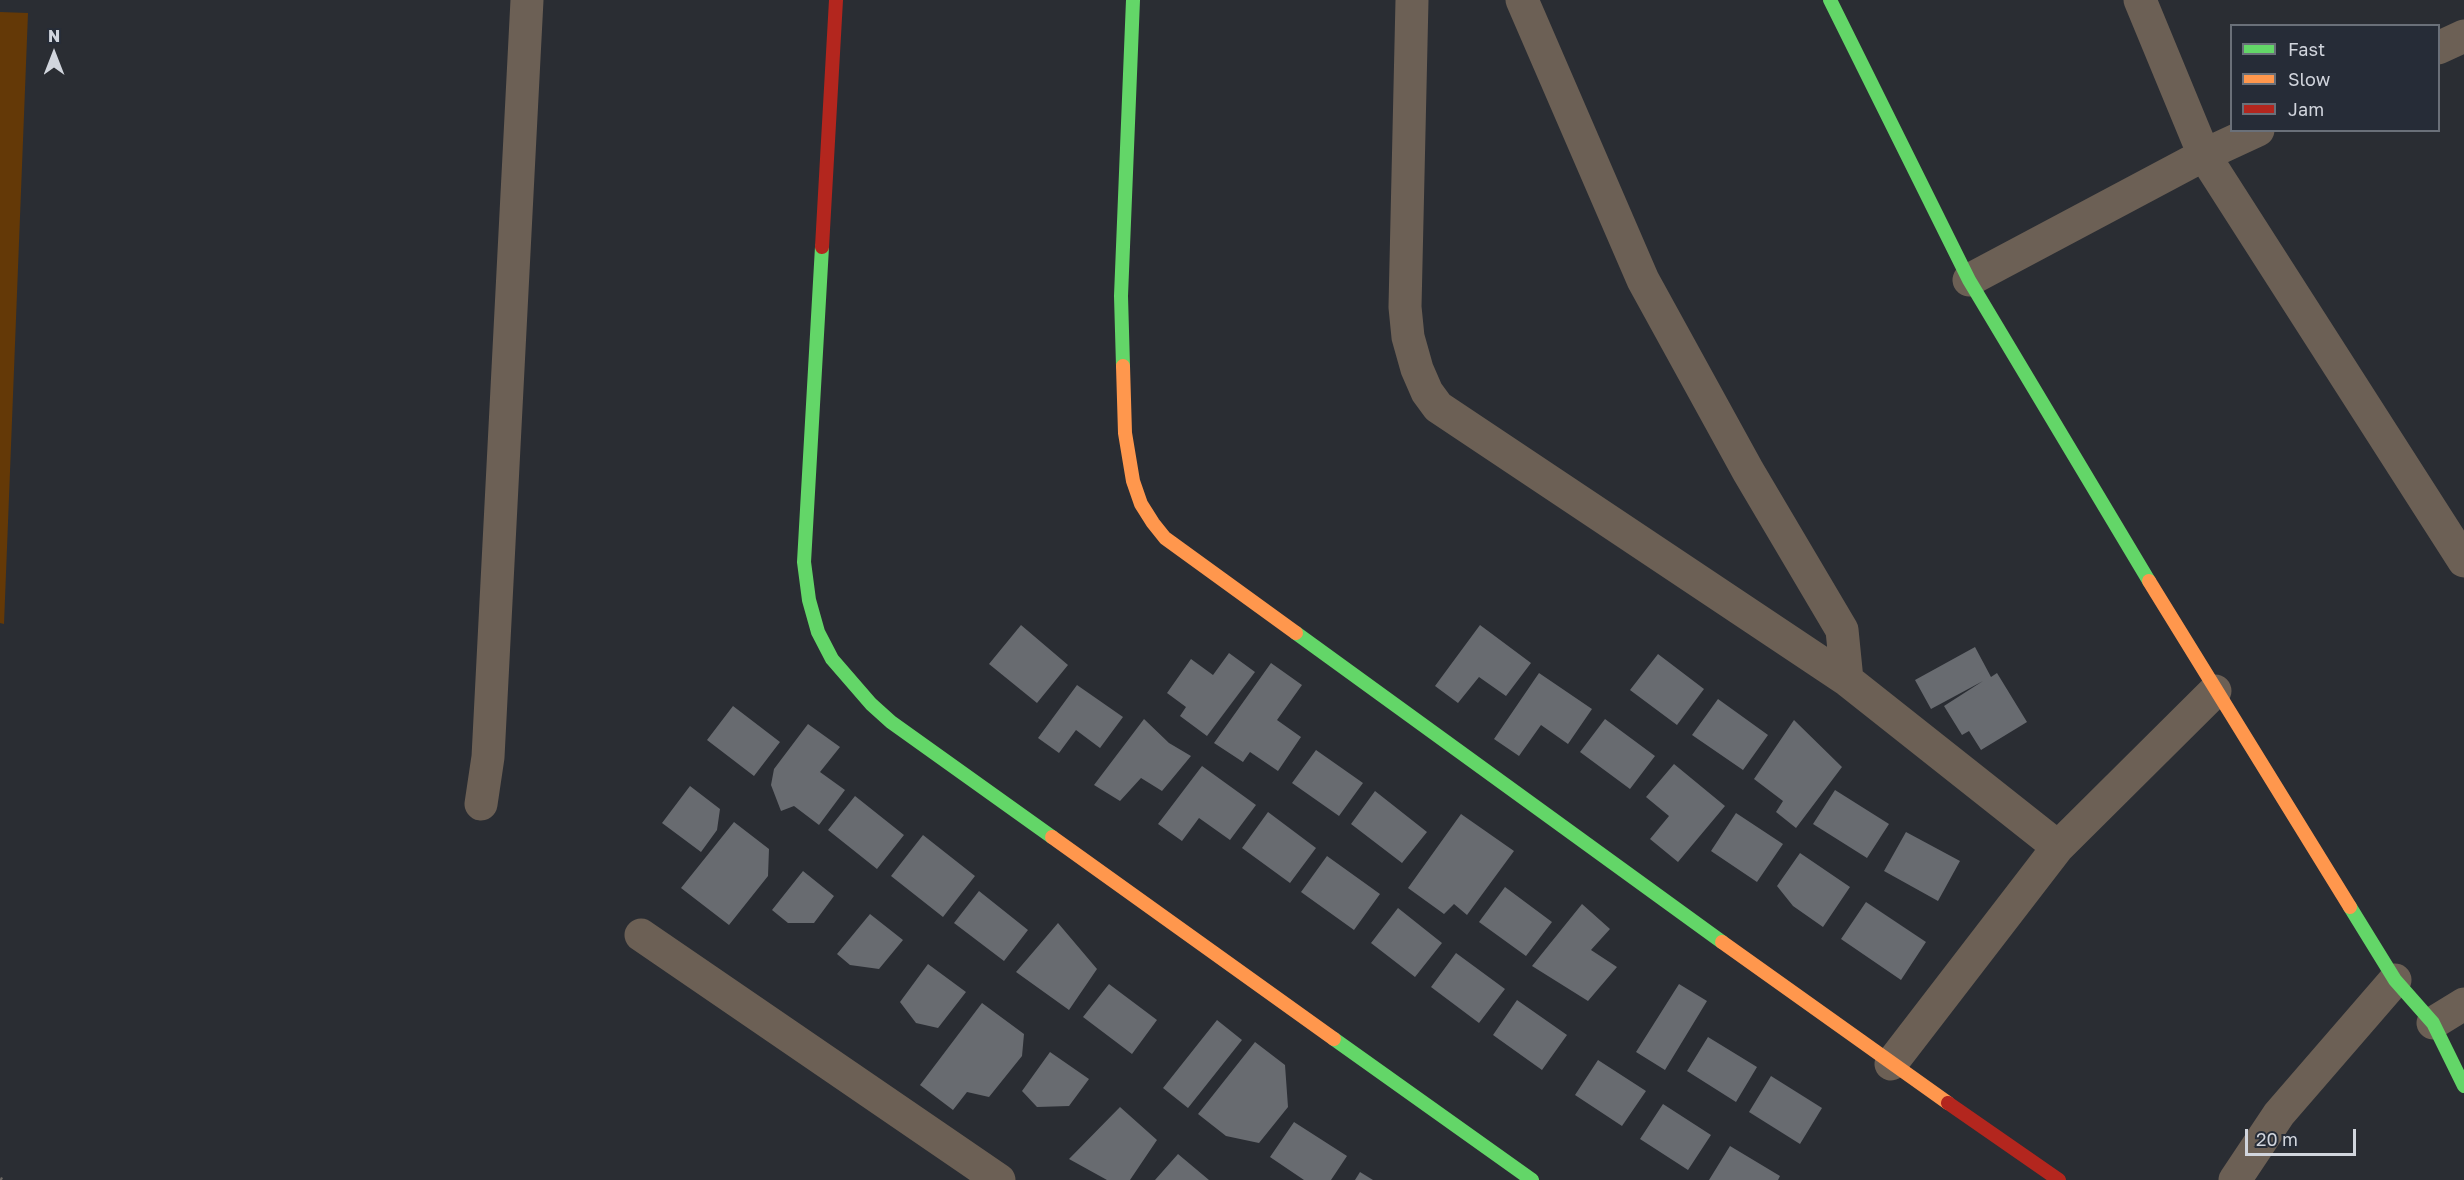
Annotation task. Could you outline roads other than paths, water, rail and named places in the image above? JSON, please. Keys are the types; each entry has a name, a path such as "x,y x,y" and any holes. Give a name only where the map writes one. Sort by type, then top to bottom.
{"street":[{"path":"480,804 488,758 527,0"},
{"path":"836,0 804,562 809,600 818,632 832,659 871,704 891,722 1532,1180"},
{"path":"1132,0 1121,296 1125,433 1133,481 1141,504 1153,523 1175,545 1891,1064 2059,1180"},
{"path":"1412,0 1405,307 1408,337 1427,392 1438,407 1847,680 2058,847"},
{"path":"1522,0 1643,280 1748,471 1842,630 1847,680"},
{"path":"1830,0 1969,280 2215,691 2395,980 2433,1023 2464,1086"},
{"path":"2140,0 2204,155 2464,561"},
{"path":"2440,48 2464,36"},
{"path":"1969,280 2204,155 2254,132"},
{"path":"1891,1064 2058,847 2215,691"},
{"path":"641,935 999,1180"},
{"path":"2235,1180 2279,1114 2395,980"},
{"path":"2433,1023 2464,1004"}]}
